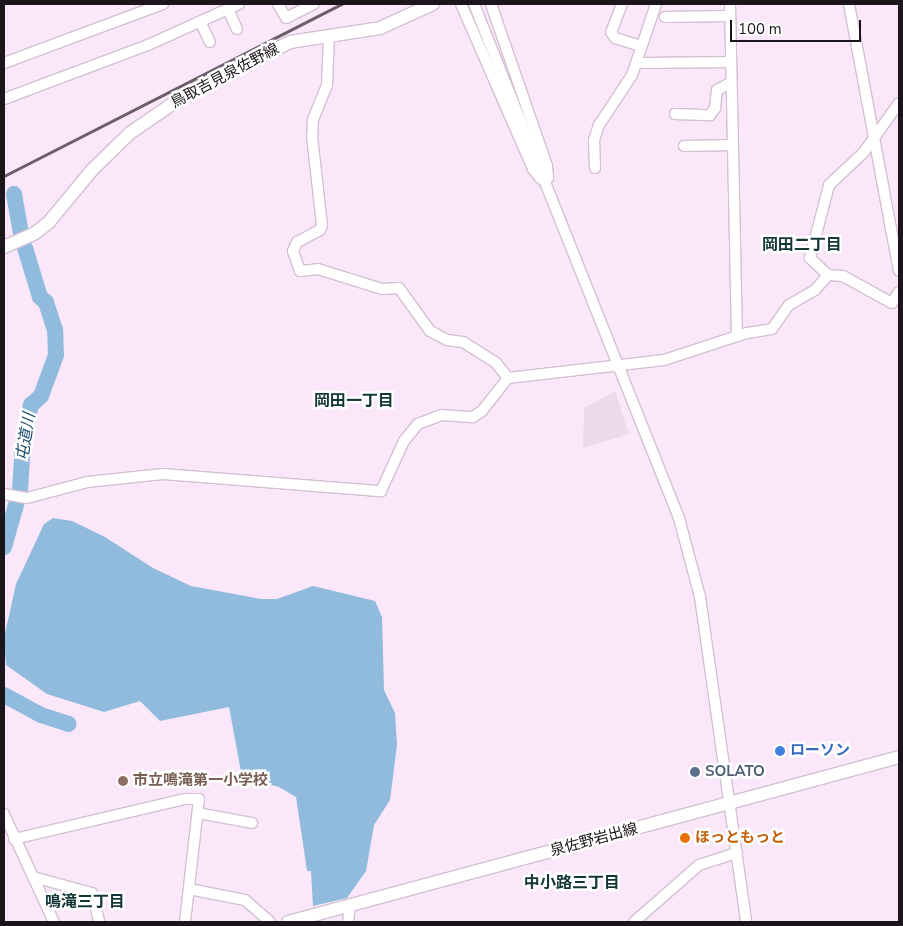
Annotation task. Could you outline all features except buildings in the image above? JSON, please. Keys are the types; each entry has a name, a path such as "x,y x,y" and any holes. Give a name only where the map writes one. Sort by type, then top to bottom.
{"main road":[{"name":"鳥取吉見泉佐野線","path":"4,247 35,233 50,222 92,170 130,133 191,91 290,42 380,28 433,4"},
{"name":"泉佐野岩出線","path":"288,922 899,757"}],"street":[{"path":"4,63 162,4"},
{"path":"4,99 201,23 239,4"},
{"path":"278,4 286,18 314,4"},
{"path":"461,4 533,169 549,189"},
{"path":"474,4 664,474 690,557 710,656 746,922"},
{"path":"491,4 548,166 549,189"},
{"path":"622,4 611,32 615,38 641,46"},
{"path":"595,168 594,140 599,125 632,75 656,4"},
{"path":"730,4 730,83 737,336"},
{"path":"849,4 899,270"},
{"path":"228,9 237,29"},
{"path":"665,17 729,16"},
{"path":"201,23 210,42"},
{"path":"329,36 328,85 313,119 312,136 322,225 320,230 297,242 293,251 300,271 318,269 382,289 400,288 430,331 447,340 463,342 496,363 508,378"},
{"path":"642,63 730,62"},
{"path":"675,114 710,115 715,108 717,90 730,83"},
{"path":"899,103 853,164 836,176 824,200 810,258 828,275 843,276 892,303 899,292"},
{"path":"684,146 732,145"},
{"path":"8,495 27,498 87,482 163,474 381,491 404,441 418,424 441,415 473,416 482,411 508,378 664,360 737,336 772,329 789,305 815,290 828,275"},
{"path":"14,839 185,799 199,799 185,922"},
{"path":"198,813 252,823"},
{"path":"4,814 6,826 54,922"},
{"path":"634,922 699,865 737,853"},
{"path":"33,877 92,893 100,922"},
{"path":"189,889 245,900 270,922"},
{"path":"348,922 350,906"}],"shaded area":[{"path":"615,391 629,434 583,448 584,408"}],"water":[{"path":"53,518 72,521 105,537 153,568 191,586 261,599 277,599 313,586 375,601 382,617 384,690 395,713 397,745 390,800 374,825 366,871 347,898 313,906 311,871 307,871 296,797 279,787 242,777 229,707 160,721 140,701 104,712 47,694 6,665 4,638 16,584 44,524"}],"waterway":[{"name":"屯道川","path":"14,194 21,232"},
{"name":"屯道川","path":"4,547 20,491 23,442 31,405 41,396 56,355 55,330 46,302 40,297 25,248"},
{"name":"屯道川","path":"4,695 41,715 69,724"}],"railway":[{"path":"4,176 342,4"}],"place":[{"name":"ローソン","path":"780,751"},
{"name":"SOLATO","path":"695,772"},
{"name":"市立鳴滝第一小学校","path":"123,781"},
{"name":"ほっともっと","path":"685,838"}],"district":[{"name":"岡田二丁目","path":"802,245"},
{"name":"岡田一丁目","path":"354,401"},
{"name":"中小路三丁目","path":"572,883"},
{"name":"鳴滝三丁目","path":"85,902"}]}
